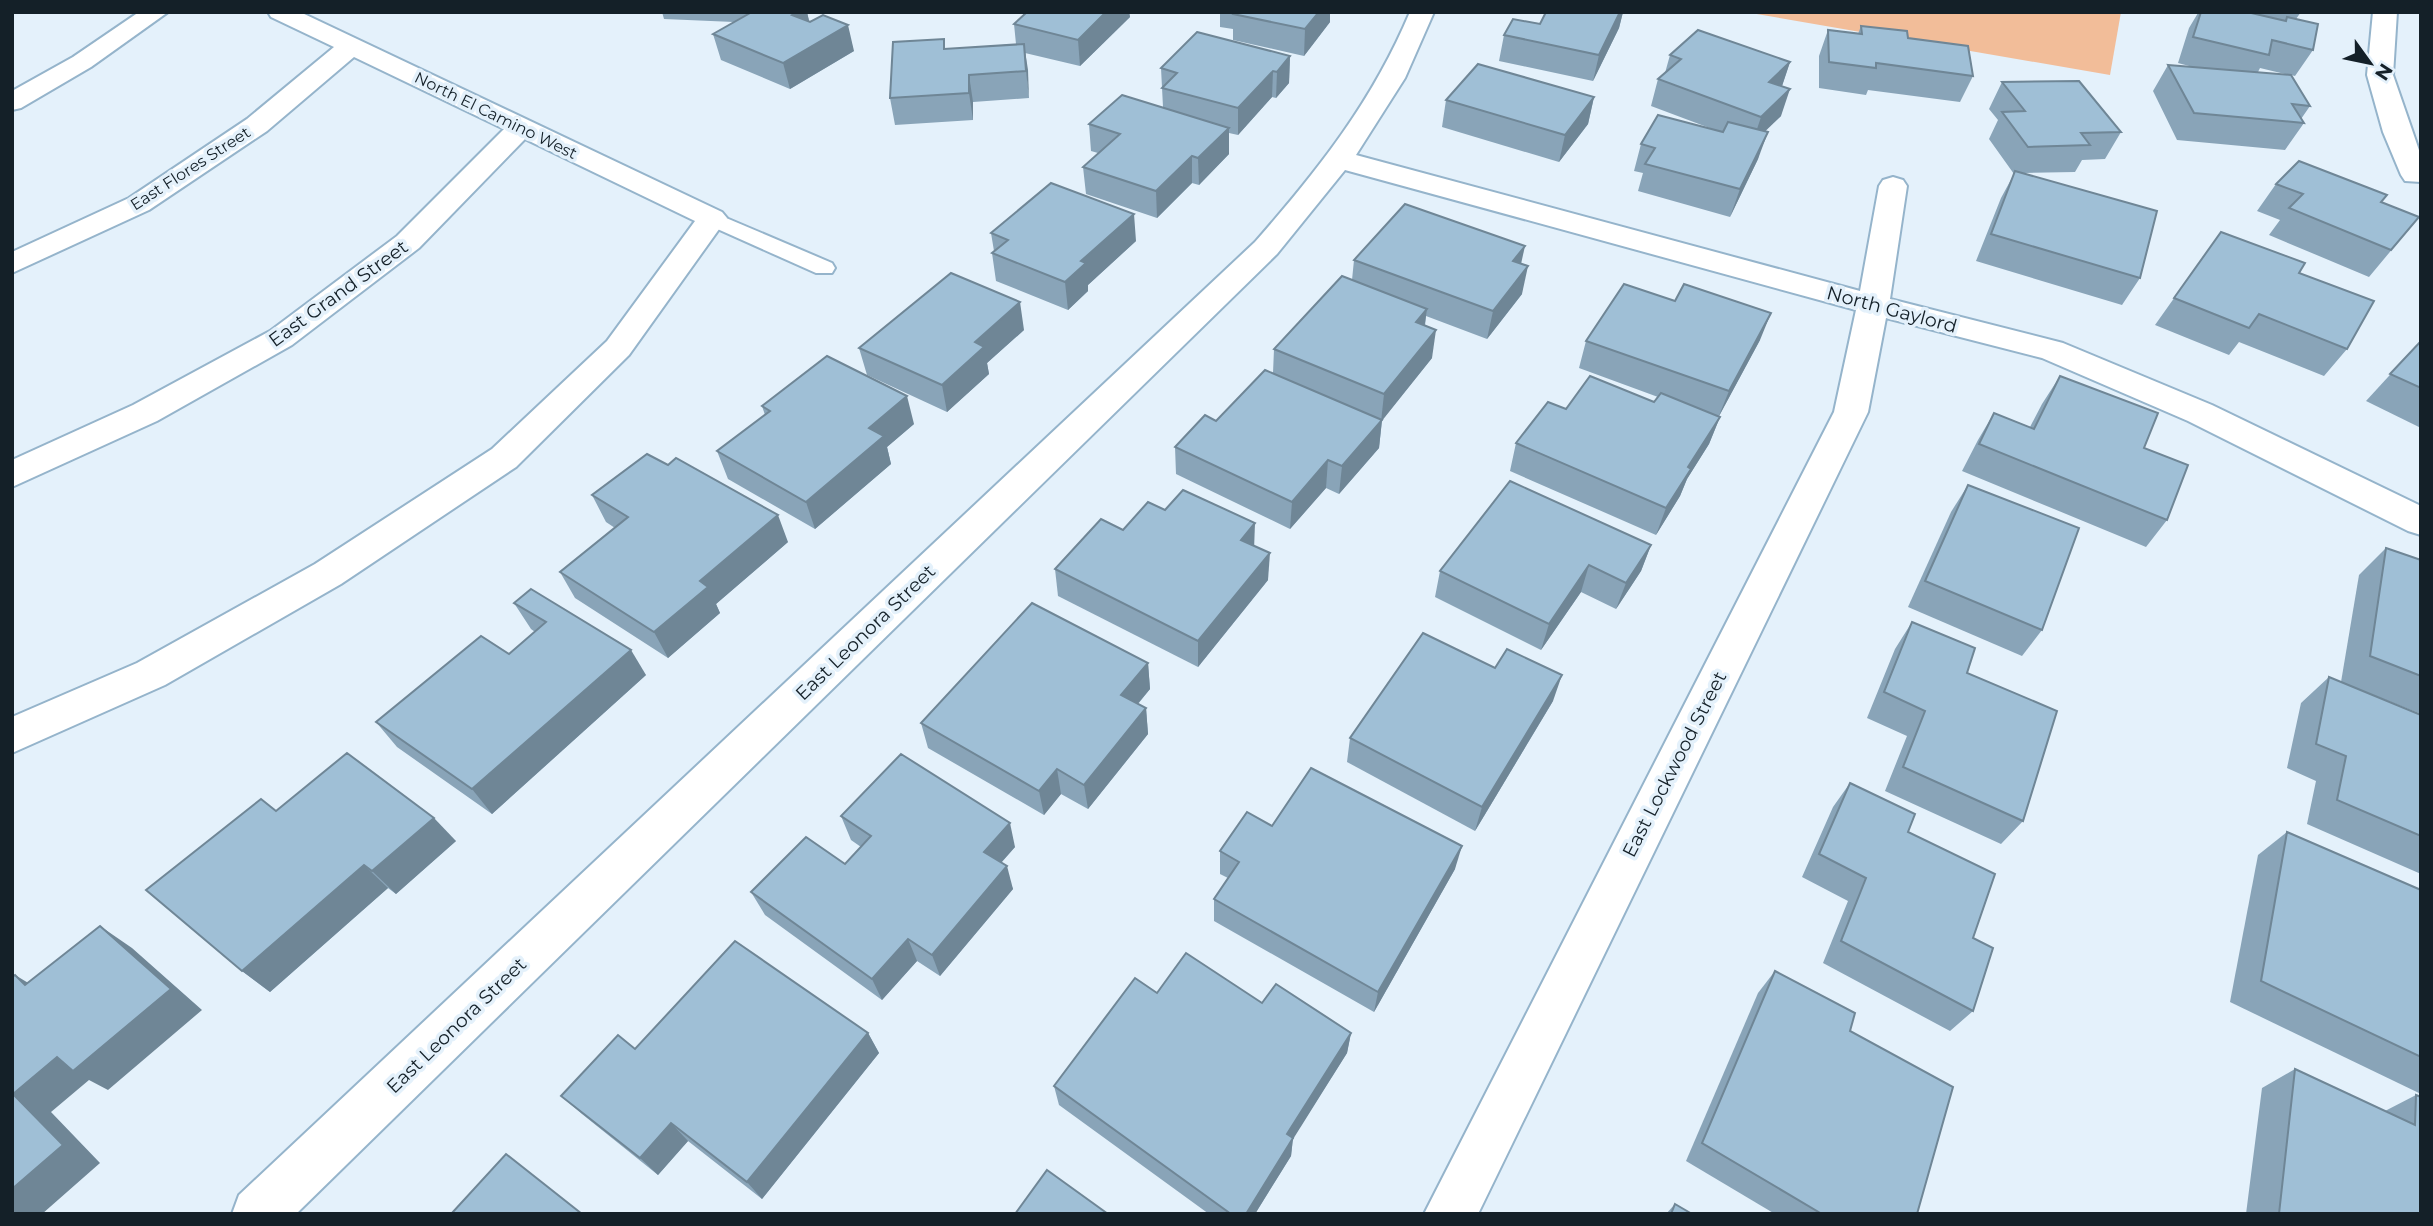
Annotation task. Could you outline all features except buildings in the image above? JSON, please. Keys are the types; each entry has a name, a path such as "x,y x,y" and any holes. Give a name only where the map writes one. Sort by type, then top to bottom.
{"street":[{"path":"12,103 82,62 156,12"},
{"name":"North El Camino West","path":"280,12 712,218"},
{"name":"East Leonora Street","path":"258,1214 1266,248 1341,160 1381,99 1408,50 1422,12"},
{"path":"2385,12 2380,75 2397,132 2416,175"},
{"name":"East Flores Street","path":"12,264 139,204 257,125 351,46"},
{"name":"East Grand Street","path":"12,475 145,413 281,338 408,242 521,127"},
{"name":"North Gaylord","path":"1341,160 2052,351 2200,413 2421,522"},
{"name":"East Lockwood Street","path":"1450,1214 1851,412 1893,186"},
{"path":"12,736 163,667 328,574 505,458 618,348 712,218"}],"lane":[{"path":"712,218 824,268"}],"shaded area":[{"path":"1745,12 2121,12 2110,75"}]}
